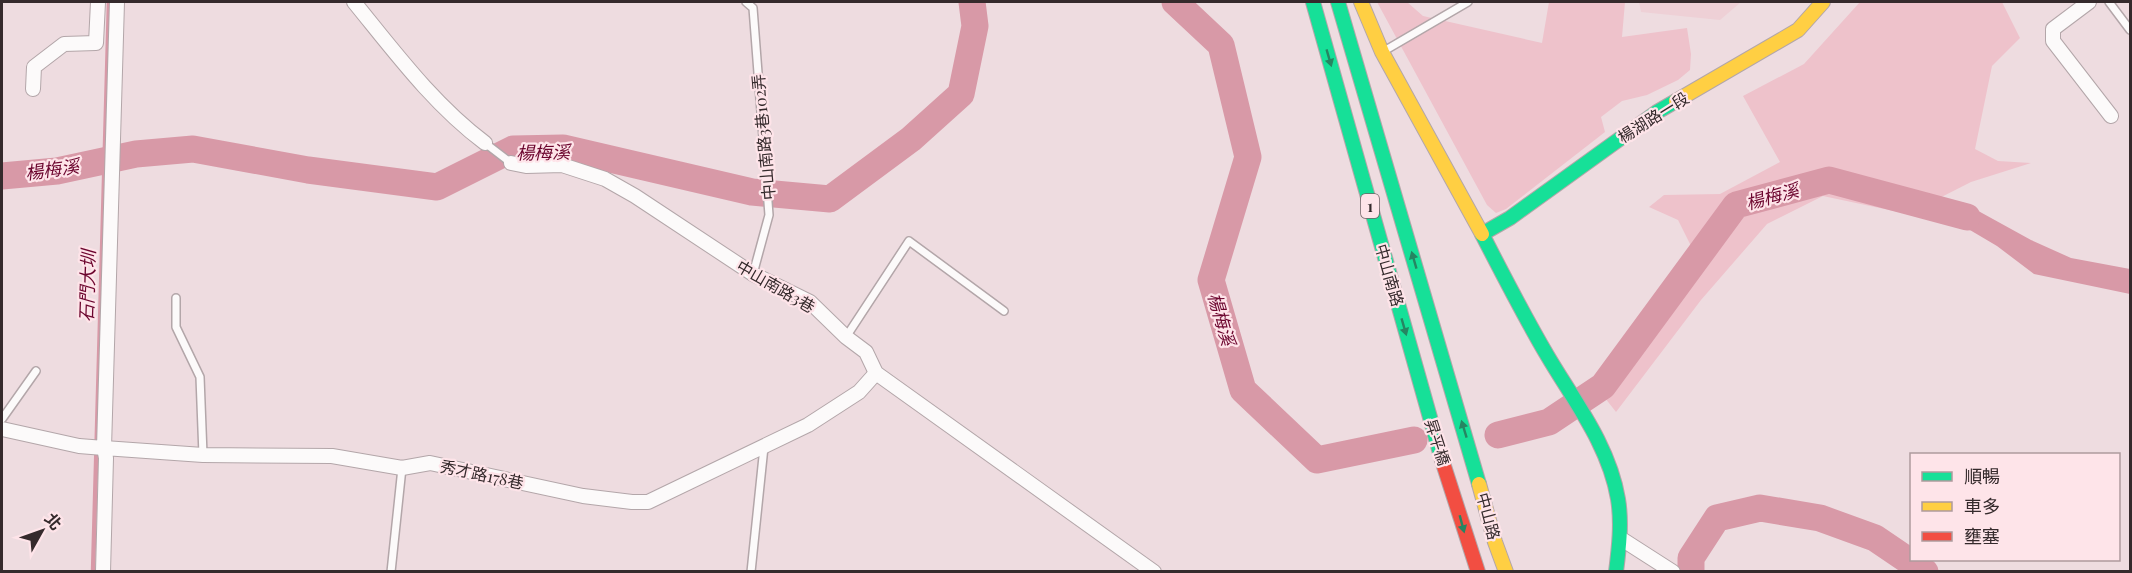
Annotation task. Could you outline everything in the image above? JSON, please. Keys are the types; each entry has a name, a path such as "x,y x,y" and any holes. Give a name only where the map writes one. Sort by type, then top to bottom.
{"main road":[{"name":"中山南路","path":"1313,2 1427,410"},
{"name":"中山南路","path":"1338,2 1454,397"},
{"path":"1361,2 1382,52 1547,356 1597,438 1610,468 1618,500 1620,538 1616,572"},
{"name":"楊湖路一段","path":"1482,234 1510,218 1657,112 1798,30 1823,2"},
{"name":"昇平橋","path":"1454,397 1473,460"},
{"name":"昇平橋","path":"1427,410 1448,475"},
{"name":"中山路","path":"1473,460 1495,542 1506,572"},
{"name":"中山路","path":"1448,475 1478,572"}],"street":[{"path":"33,88 34,67 64,45 96,43 98,2"},
{"path":"103,572 106,458 102,447 117,2"},
{"path":"354,2 413,73 460,124 485,143"},
{"path":"2089,2 2053,29 2053,40 2111,116"},
{"name":"中山南路3巷","path":"512,163 526,166 562,165 605,179 635,195 753,274 810,302 846,337 866,352 876,373 1154,572"},
{"name":"秀才路178巷","path":"2,429 79,446 203,455 332,456 402,468 430,463 583,496 648,502 808,425 859,392 876,373"},
{"path":"1620,538 1673,572"}],"lane":[{"name":"中山南路3巷102弄","path":"746,2 753,8 769,215 753,274"},
{"path":"1382,52 1467,2"},
{"path":"2109,2 2130,30"},
{"path":"485,143 512,163"},
{"path":"846,337 909,241 1004,311"},
{"path":"176,298 176,327 200,377 203,455"},
{"path":"2,419 36,370"},
{"path":"751,572 764,445"},
{"path":"391,572 402,468"}],"shaded area":[{"path":"1377,2 1407,2 1423,16 1542,43 1549,2 1625,2 1622,37 1687,28 1691,54 1690,70 1678,80 1647,95 1622,101 1601,117 1605,132 1506,209 1496,213 1487,205"},
{"path":"1639,2 1741,2 1720,20 1641,12"},
{"path":"1860,2 2002,2 2020,38 1992,66 1975,149 1998,161 2031,163 1971,182 1908,214 1823,196 1767,224 1701,300 1616,412 1605,398 1702,268 1678,220 1649,207 1664,195 1720,194 1780,162 1743,96 1804,64"},
{"path":"1962,202 2031,240 2071,258 2130,269 2130,294 2034,274 1997,246 1931,207"}],"waterway":[{"name":"石門大圳","path":"93,572 109,2"},
{"name":"楊梅溪","path":"2,176 57,171 136,154 193,149 308,170 437,187 513,149 563,148 752,192 830,199 911,139 961,94 975,26 972,2"},
{"name":"楊梅溪","path":"1175,2 1221,45 1248,157 1211,280 1243,390 1317,460 1414,440"},
{"name":"楊梅溪","path":"1498,435 1549,422 1603,386 1736,205 1829,180 1967,217"},
{"path":"1691,572 1691,558 1717,518 1760,508 1820,518 1875,538 1925,572"}],"traffic: fast":[{"path":"1313,2 1442,460"},
{"path":"1338,2 1479,484"},
{"path":"1616,572 1620,517 1618,499 1607,460 1589,424 1530,325 1482,234 1510,218 1657,112 1676,101"}],"traffic: slow":[{"path":"1361,2 1382,52 1482,234"},
{"path":"1676,101 1798,30 1823,2"},
{"path":"1479,484 1506,572"}],"traffic: jam":[{"path":"1442,460 1478,572"}]}
